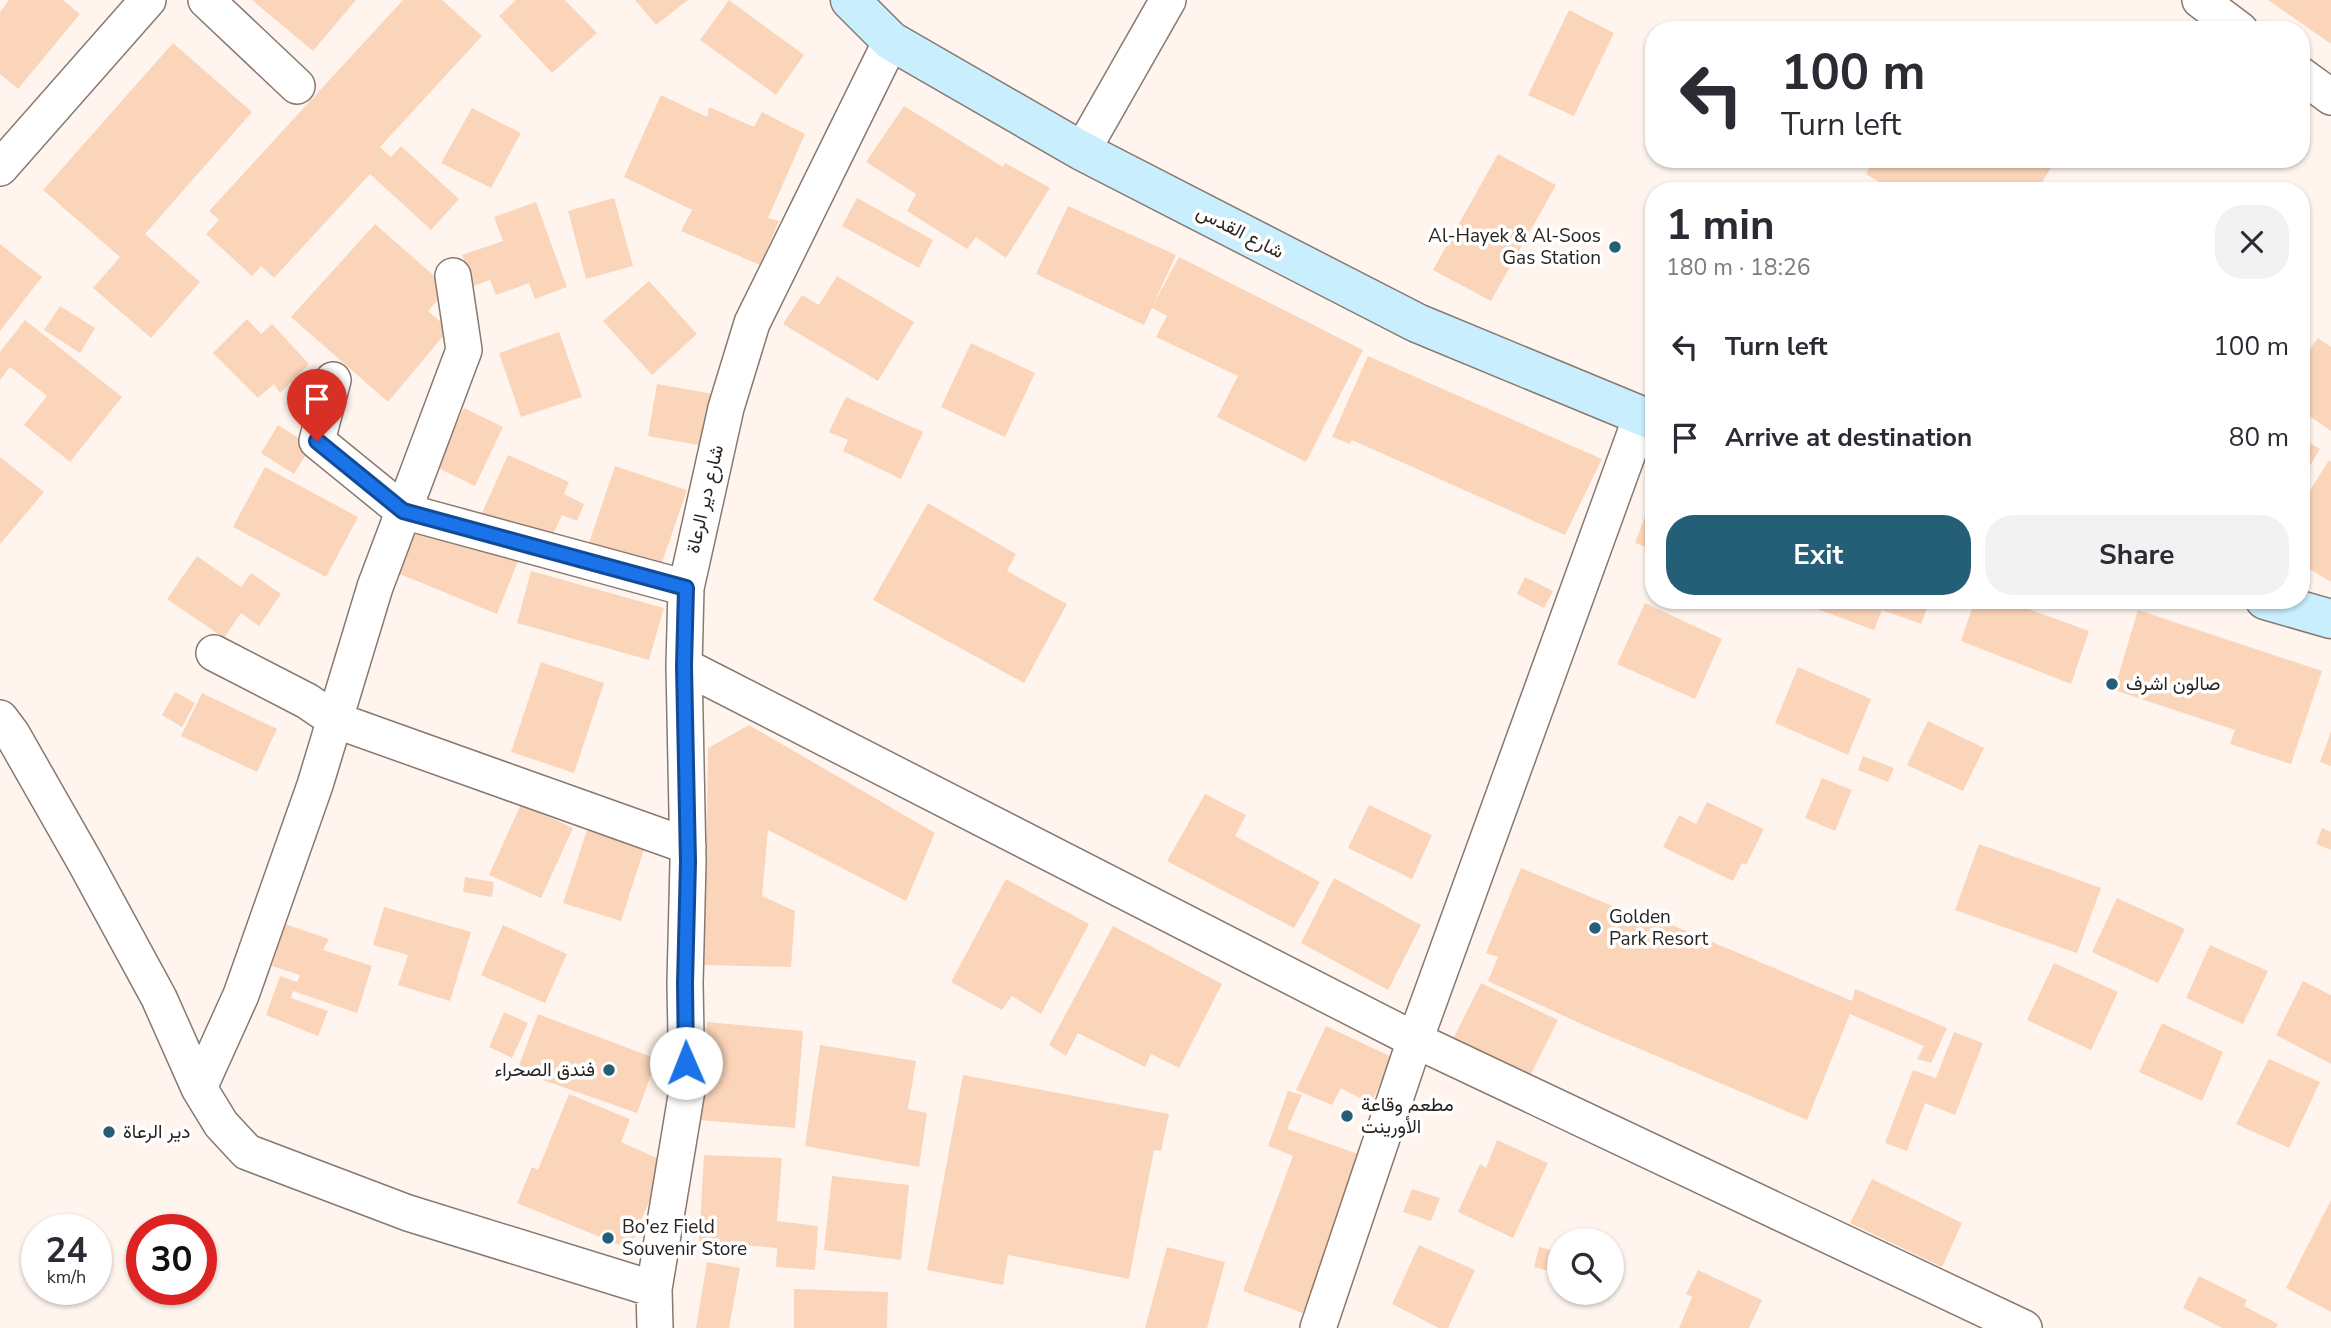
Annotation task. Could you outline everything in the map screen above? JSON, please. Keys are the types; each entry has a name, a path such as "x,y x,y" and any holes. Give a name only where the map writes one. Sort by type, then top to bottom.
{"main road":[{"name":"شارع القدس","path":"850,0 891,41 1083,151 1417,323 1645,418"},
{"path":"2296,609 2331,619"}],"street":[{"path":"0,167 148,0"},
{"path":"206,0 297,86"},
{"path":"1083,151 1168,0"},
{"path":"2200,0 2228,21"},
{"name":"شارع دير الرعاة","path":"655,1328 654,1289 687,1090 685,983 688,846 684,666 686,588 726,408 752,323 891,41"},
{"path":"2310,82 2331,97"},
{"path":"199,1088 241,995 315,785 375,587 464,350 453,276"},
{"path":"333,380 317,441 403,511 686,588"},
{"path":"1318,1328 1415,1040 1645,424"},
{"path":"214,653 307,701 335,720 688,846"},
{"path":"684,666 1415,1040 2024,1328"},
{"path":"0,718 79,850 159,998 199,1088 221,1124 247,1152 408,1213 654,1289"}],"building":[{"path":"9,0 63,0 80,14 18,89 0,74 0,12"},
{"path":"252,0 356,0 313,51"},
{"path":"403,0 442,0 482,36 380,147 391,157 401,146 459,199 431,230 370,174 274,278 261,266 252,276 206,234 219,220 209,211"},
{"path":"516,0 565,0 597,33 552,73 499,16"},
{"path":"635,0 688,0 656,25"},
{"path":"729,0 804,55 776,95 700,40"},
{"path":"2268,0 2331,0 2331,44 2310,29 2310,21 2298,21"},
{"path":"1569,10 1614,33 1574,116 1528,95"},
{"path":"173,43 252,112 145,234 200,282 151,338 93,288 120,257 43,190"},
{"path":"661,95 707,117 709,107 754,127 762,112 805,134 768,218 779,221 760,265 681,231 692,210 624,177"},
{"path":"904,106 1003,167 1005,163 1050,188 1006,258 976,237 967,249 907,211 916,194 866,162"},
{"path":"472,108 521,133 491,188 441,163"},
{"path":"1498,154 1556,185 1491,301 1433,270"},
{"path":"1869,168 2051,168 2042,182 1879,182 1866,174"},
{"path":"614,198 633,266 586,279 568,211"},
{"path":"857,198 933,240 919,268 842,226"},
{"path":"536,202 567,287 535,299 529,283 496,295 490,280 474,286 462,255 503,241 494,217"},
{"path":"1068,206 1176,255 1153,305 1179,257 1363,350 1306,462 1217,417 1238,376 1156,337 1167,316 1152,308 1144,325 1036,274"},
{"path":"375,224 448,288 428,311 449,329 388,402 291,317"},
{"path":"0,244 42,277 0,331"},
{"path":"837,276 914,322 878,381 783,324 802,295 819,305"},
{"path":"649,281 697,334 652,375 603,321"},
{"path":"60,306 95,328 80,353 44,330"},
{"path":"247,319 261,334 272,324 309,364 280,393 274,384 258,398 213,353"},
{"path":"25,320 122,397 70,462 24,425 47,396 10,367 0,380 0,352"},
{"path":"559,332 582,397 521,417 499,353"},
{"path":"2318,338 2331,347 2331,431 2310,416 2310,349"},
{"path":"971,343 1035,373 1005,437 941,407"},
{"path":"1368,356 1602,459 1565,535 1352,440 1350,444 1332,437"},
{"path":"657,384 713,394 704,446 648,436"},
{"path":"846,397 923,432 901,479 843,451 848,440 829,432"},
{"path":"464,408 503,427 475,486 436,467"},
{"path":"278,425 311,446 294,474 261,453"},
{"path":"2310,443 2320,449 2310,466"},
{"path":"508,455 569,482 564,494 584,504 577,521 562,515 549,543 482,513"},
{"path":"0,457 44,492 0,544"},
{"path":"2329,460 2331,582 2310,569 2310,491"},
{"path":"615,466 687,490 657,577 586,552"},
{"path":"265,467 358,517 326,577 233,527"},
{"path":"928,503 1016,554 1007,571 1067,604 1024,683 873,600"},
{"path":"1645,517 1645,547 1635,543"},
{"path":"417,519 518,561 497,614 395,572"},
{"path":"197,556 241,587 251,573 281,594 259,626 241,613 224,638 167,599"},
{"path":"531,571 664,608 649,660 517,623"},
{"path":"1525,577 1553,591 1544,608 1517,594"},
{"path":"1645,603 1645,609 1658,609 1722,639 1695,699 1617,664"},
{"path":"1817,609 1927,609 1921,624 1882,610 1874,630"},
{"path":"1972,609 2029,609 2089,631 2071,684 1961,641"},
{"path":"2138,610 2322,671 2291,764 2230,744 2235,730 2114,690"},
{"path":"541,662 604,683 574,773 511,752"},
{"path":"1798,667 1871,699 1848,755 1775,723"},
{"path":"175,692 195,703 182,727 162,715"},
{"path":"202,693 277,729 257,772 181,736"},
{"path":"1928,721 1984,748 1963,791 1907,765"},
{"path":"749,725 935,833 906,901 768,830 762,896 795,911 791,967 704,965 708,748"},
{"path":"2331,731 2331,766 2320,762"},
{"path":"1863,756 1894,768 1888,782 1858,770"},
{"path":"1822,778 1852,790 1835,831 1805,818"},
{"path":"1205,794 1246,815 1235,836 1320,882 1294,928 1167,861"},
{"path":"1707,802 1764,829 1746,865 1742,863 1733,881 1663,847 1679,815 1696,824"},
{"path":"521,804 573,828 541,898 489,875"},
{"path":"1369,805 1432,835 1412,879 1348,848"},
{"path":"590,821 647,840 621,921 563,903"},
{"path":"2322,828 2331,832 2331,850 2316,844"},
{"path":"1979,844 2101,888 2077,953 1955,910"},
{"path":"1521,868 1632,914 1634,909 1852,1001 1855,989 1947,1028 1931,1063 1917,1059 1924,1046 1850,1014 1807,1120 1588,1027 1488,981 1498,957 1486,953"},
{"path":"465,877 494,882 492,897 463,892"},
{"path":"1334,878 1421,925 1388,990 1301,943"},
{"path":"1006,879 1089,924 1041,1014 1012,996 1002,1010 951,982"},
{"path":"2117,898 2185,929 2158,983 2092,952"},
{"path":"384,907 471,932 450,1001 398,985 408,955 373,945"},
{"path":"285,924 329,939 323,950 372,966 357,1013 293,991 291,998 328,1011 318,1036 266,1015 280,976 297,982 300,975 272,966"},
{"path":"503,925 567,954 545,1003 481,975"},
{"path":"1113,926 1222,984 1179,1068 1151,1054 1145,1067 1078,1033 1066,1056 1049,1045"},
{"path":"2210,945 2268,971 2243,1024 2186,998"},
{"path":"2054,963 2118,992 2091,1050 2027,1020"},
{"path":"2303,981 2331,995 2331,1064 2276,1035"},
{"path":"1481,983 1558,1020 1528,1080 1452,1041"},
{"path":"504,1012 528,1023 512,1058 489,1047"},
{"path":"538,1014 657,1059 637,1113 517,1071"},
{"path":"707,1022 803,1031 795,1128 700,1120"},
{"path":"2162,1023 2223,1052 2202,1101 2139,1072"},
{"path":"1326,1026 1392,1057 1371,1104 1341,1088 1332,1105 1296,1090"},
{"path":"1954,1032 1983,1043 1955,1115 1925,1103 1907,1151 1885,1143 1913,1070 1936,1078"},
{"path":"820,1045 916,1061 908,1109 927,1113 919,1167 805,1146"},
{"path":"2269,1059 2320,1082 2289,1148 2236,1124"},
{"path":"963,1075 1169,1114 1161,1151 1154,1150 1129,1279 1008,1255 1003,1285 927,1270"},
{"path":"1288,1091 1302,1095 1287,1129 1364,1156 1303,1313 1243,1291 1293,1156 1268,1146"},
{"path":"569,1094 630,1119 621,1142 666,1162 629,1249 517,1203 532,1167 538,1170"},
{"path":"1497,1140 1548,1163 1513,1238 1458,1212 1480,1164 1486,1168"},
{"path":"704,1155 782,1158 777,1221 818,1226 815,1270 776,1267 777,1248 699,1241"},
{"path":"832,1176 909,1185 901,1260 824,1250"},
{"path":"1872,1179 1962,1223 1942,1267 1850,1223"},
{"path":"1412,1189 1440,1198 1431,1221 1403,1212"},
{"path":"2331,1200 2331,1312 2286,1288"},
{"path":"1419,1245 1475,1270 1448,1328 1439,1328 1392,1304"},
{"path":"1167,1247 1225,1262 1207,1328 1145,1328"},
{"path":"1539,1247 1547,1249 1547,1270 1534,1267"},
{"path":"707,1262 740,1268 729,1328 696,1328"},
{"path":"1698,1270 1762,1300 1749,1328 1679,1328 1692,1297 1686,1294"},
{"path":"2199,1276 2247,1300 2244,1306 2278,1324 2276,1328 2222,1328 2183,1308"},
{"path":"794,1289 888,1292 887,1328 794,1328"}],"place":[{"name":"Al-Hayek & Al-Soos Gas Station","path":"1615,247"},
{"name":"صالون اشرف","path":"2112,684"},
{"name":"Golden Park Resort","path":"1595,928"},
{"name":"فندق الصحراء","path":"609,1070"},
{"name":"مطعم وقاعة الأورينت","path":"1347,1116"},
{"name":"دير الرعاة","path":"109,1132"},
{"name":"Bo'ez Field Souvenir Store","path":"608,1238"}],"route":[{"path":"317,441 403,511 686,588 686,1063"}]}
